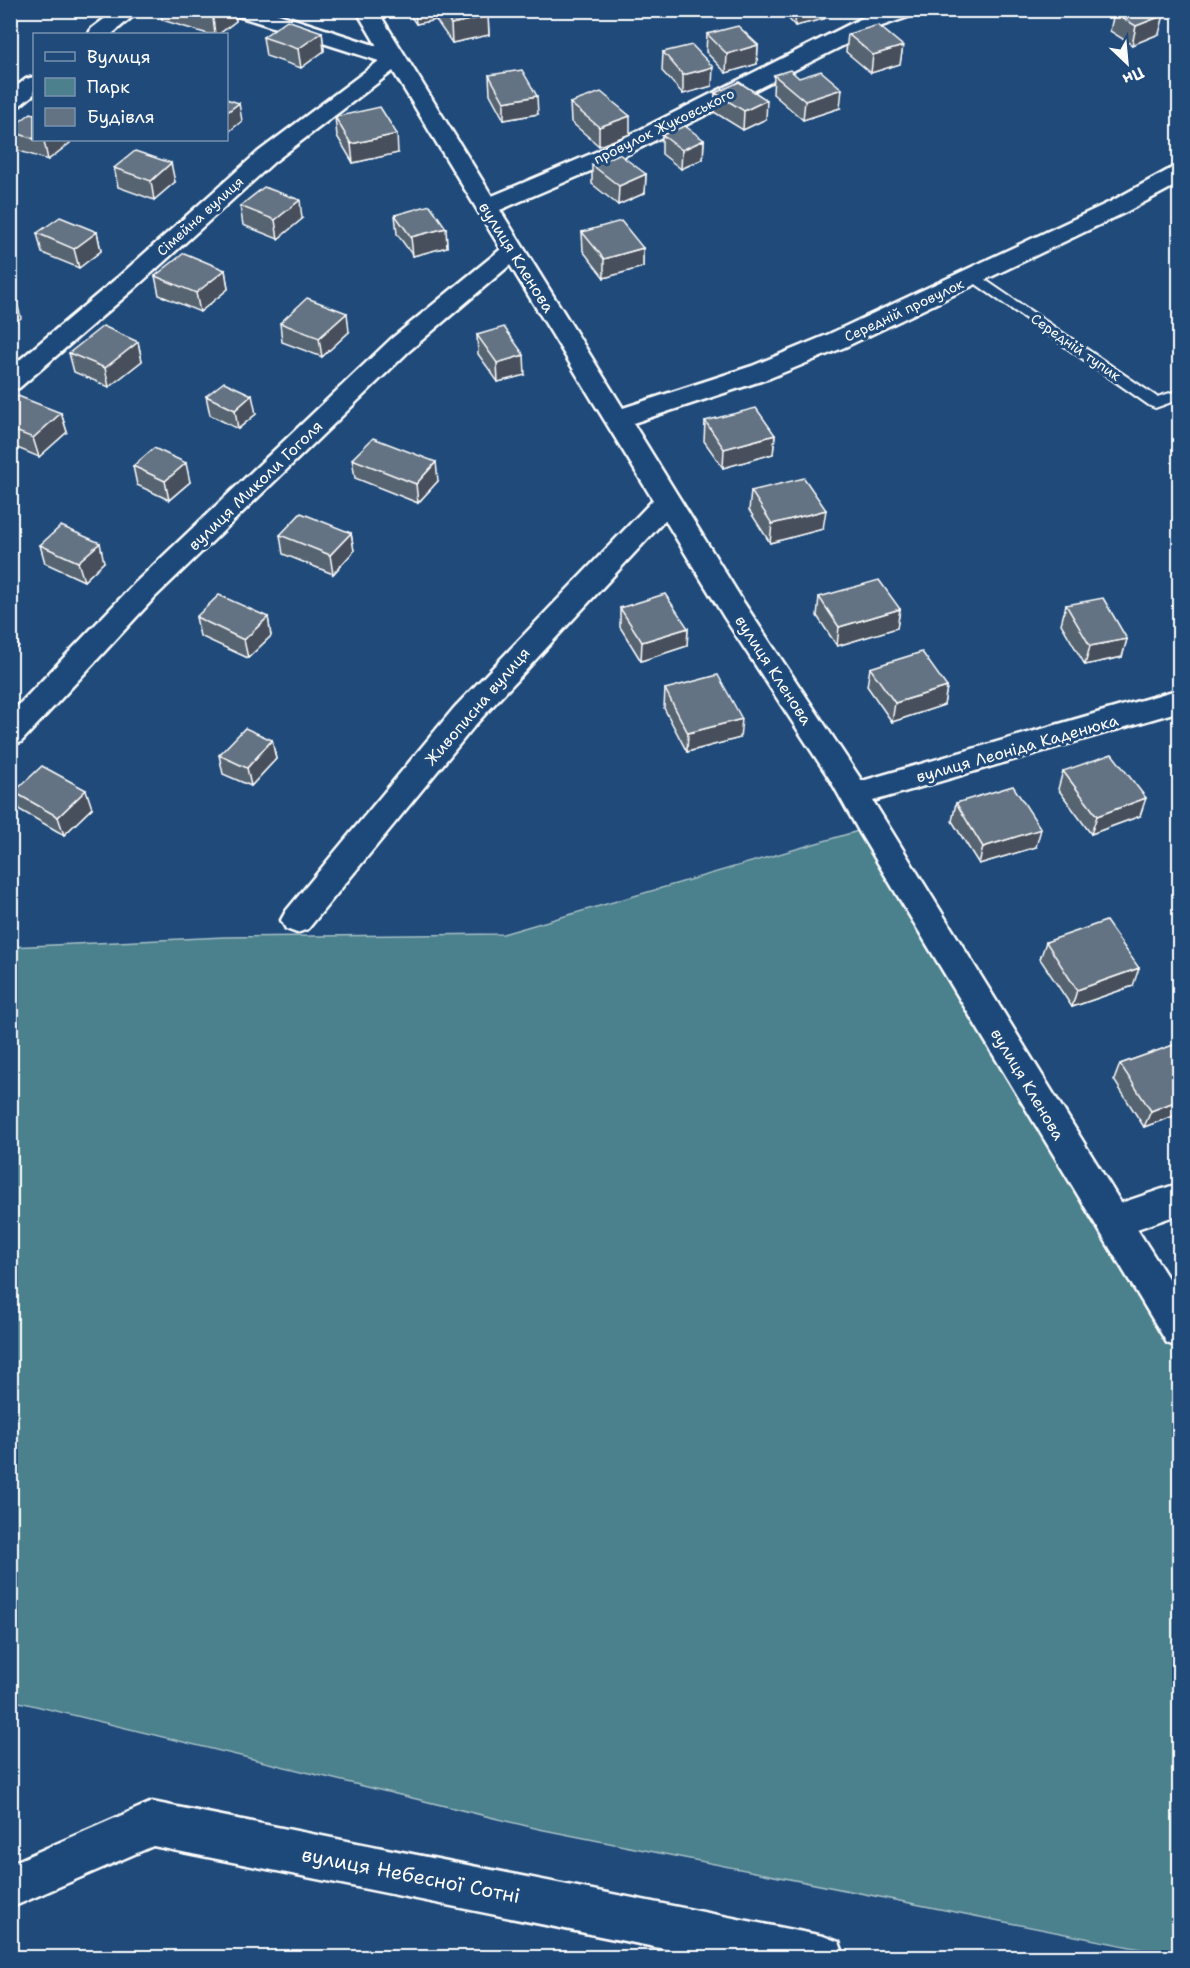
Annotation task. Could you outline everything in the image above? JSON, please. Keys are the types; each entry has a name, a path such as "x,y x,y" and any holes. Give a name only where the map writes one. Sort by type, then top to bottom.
{"street":[{"path":"100,33 130,10"},
{"path":"243,10 395,58"},
{"name":"вулиця Кленова","path":"366,10 667,501 854,795 1179,1331"},
{"name":"провулок Жуковського","path":"486,207 606,156 874,21 906,10"},
{"name":"Сімейна вулиця","path":"10,382 135,275 266,157 395,58"},
{"path":"10,102 33,85"},
{"name":"Середній провулок","path":"617,419 761,372 836,341 975,277 1118,207 1179,173"},
{"name":"вулиця Миколи Гоголя","path":"10,734 145,590 230,508 400,345 513,251"},
{"name":"Живописна вулиця","path":"297,920 465,717 667,501"},
{"name":"вулиця Леоніда Каденюка","path":"854,795 1179,700"},
{"path":"1113,1222 1179,1198"},
{"name":"вулиця Небесної Сотні","path":"10,1887 152,1824 823,1958"}],"lane":[{"name":"Середній тупик","path":"975,277 1155,403 1179,394"}],"green space":[{"path":"872,827 1179,1331 1179,1947 1165,1954 539,1829 11,1700 10,947 224,937 503,934"}],"building":[{"path":"188,10 223,10 213,18"},
{"path":"441,10 484,10 488,16 451,24"},
{"path":"1119,10 1156,10 1164,15 1136,26 1114,13"},
{"path":"287,20 322,32 298,49 263,37"},
{"path":"878,25 903,46 873,55 848,34"},
{"path":"738,26 758,45 727,54 707,34"},
{"path":"692,45 713,67 683,75 663,52"},
{"path":"522,70 537,96 504,102 489,75"},
{"path":"790,70 799,78 821,71 842,89 805,101 774,75"},
{"path":"739,82 767,100 744,111 715,93"},
{"path":"601,92 630,116 599,127 570,103"},
{"path":"228,100 239,103 228,111"},
{"path":"380,107 397,134 351,144 335,117"},
{"path":"33,114 33,139 10,131"},
{"path":"685,126 704,140 682,150 662,135"},
{"path":"135,151 171,163 151,181 114,168"},
{"path":"619,154 646,174 619,186 592,165"},
{"path":"264,187 300,200 275,220 240,206"},
{"path":"430,205 446,228 411,237 395,215"},
{"path":"60,217 97,232 74,249 37,233"},
{"path":"621,221 643,248 604,259 582,232"},
{"path":"184,253 225,270 196,293 155,276"},
{"path":"307,298 347,313 319,338 280,323"},
{"path":"103,326 138,342 105,368 69,353"},
{"path":"504,327 524,355 497,363 477,335"},
{"path":"224,382 252,395 235,410 206,396"},
{"path":"18,396 61,413 33,438 10,429 10,403"},
{"path":"756,408 775,435 724,449 705,421"},
{"path":"373,438 436,462 416,484 352,459"},
{"path":"154,448 186,463 165,481 133,466"},
{"path":"804,478 826,510 772,524 751,491"},
{"path":"301,513 351,533 330,555 280,535"},
{"path":"61,526 100,543 78,562 40,545"},
{"path":"879,580 900,609 839,627 819,597"},
{"path":"665,594 688,628 642,642 620,608"},
{"path":"219,595 268,617 244,640 196,617"},
{"path":"1103,598 1127,639 1090,646 1066,605"},
{"path":"922,652 947,687 895,703 870,668"},
{"path":"718,675 742,719 688,733 665,689"},
{"path":"245,728 272,740 247,768 219,755"},
{"path":"1112,754 1146,798 1097,816 1063,771"},
{"path":"42,766 86,790 58,817 14,792"},
{"path":"1013,786 1041,829 983,847 956,803"},
{"path":"1106,921 1139,968 1077,990 1046,942"},
{"path":"1179,1043 1179,1100 1151,1111 1120,1064"}]}
